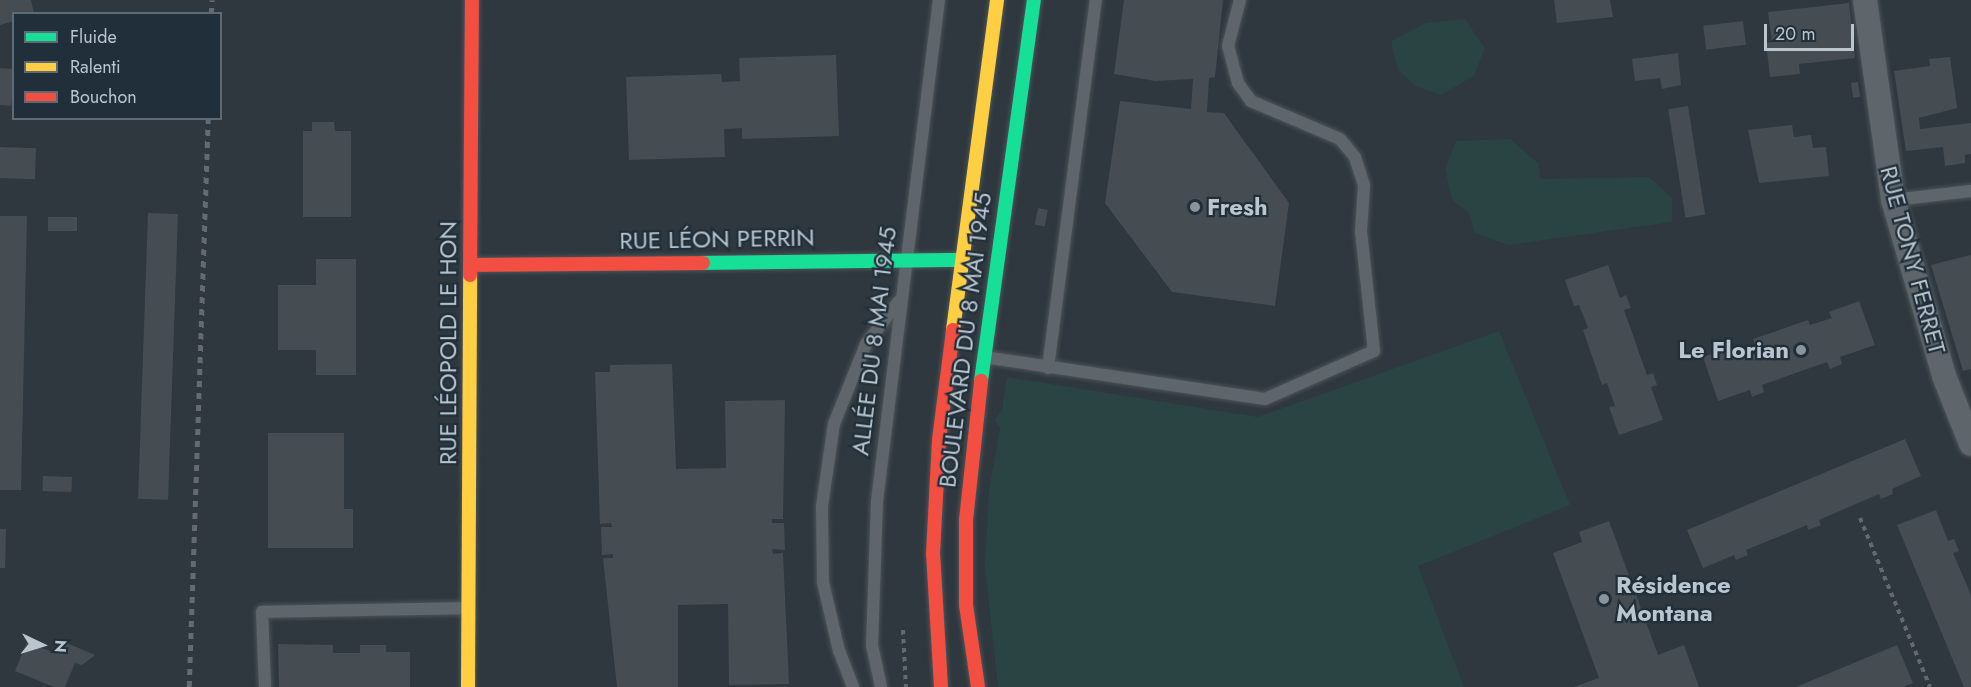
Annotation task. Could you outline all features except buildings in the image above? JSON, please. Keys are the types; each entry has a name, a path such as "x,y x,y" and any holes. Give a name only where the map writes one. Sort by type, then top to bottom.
{"main road":[{"name":"RUE LÉOPOLD LE HON","path":"468,687 472,0"},
{"name":"BOULEVARD DU 8 MAI 1945","path":"941,687 933,554 939,440 997,0"},
{"name":"BOULEVARD DU 8 MAI 1945","path":"978,687 966,605 966,520 983,357 1034,0"},
{"name":"RUE LÉON PERRIN","path":"472,265 963,260"}],"street":[{"name":"RUE TONY FERRET","path":"1865,0 1893,200 1944,376 1971,444"}],"lane":[{"name":"ALLÉE DU 8 MAI 1945","path":"881,687 872,645 877,501 904,260 939,0"},
{"path":"1048,368 1096,0"},
{"path":"983,357 1265,399 1374,351 1360,232 1364,185 1355,157 1340,139 1251,101 1238,83 1228,46 1240,0"},
{"path":"1893,200 1971,191"},
{"path":"853,687 839,651 823,582 822,506 834,424 866,344 900,300"},
{"path":"265,687 262,612 468,608"}],"path":[{"path":"1860,518 1930,687"}],"green space":[{"path":"1465,19 1485,48 1474,76 1441,95 1415,86 1398,70 1391,41 1426,23"},
{"path":"1510,139 1539,164 1540,179 1649,177 1672,198 1672,222 1508,245 1475,233 1469,213 1452,200 1445,169 1456,141"},
{"path":"1499,331 1570,505 1418,566 1464,687 998,687 985,566 989,490 1000,428 995,419 1002,410 1007,377 1258,417"}],"railway":[{"path":"211,12 212,0"},
{"path":"189,687 208,120"}],"traffic: fast":[{"path":"981,381 1034,0"},
{"path":"703,263 963,260"}],"traffic: slow":[{"path":"953,330 997,0"},
{"path":"468,687 470,275"}],"traffic: jam":[{"path":"470,275 472,0"},
{"path":"472,265 703,263"},
{"path":"941,687 933,554 939,440 953,330"},
{"path":"978,687 966,605 966,520 981,381"}],"place":[{"name":"Fresh","path":"1195,207"},
{"name":"Le Florian","path":"1801,350"},
{"name":"Résidence Montana","path":"1604,599"}]}
